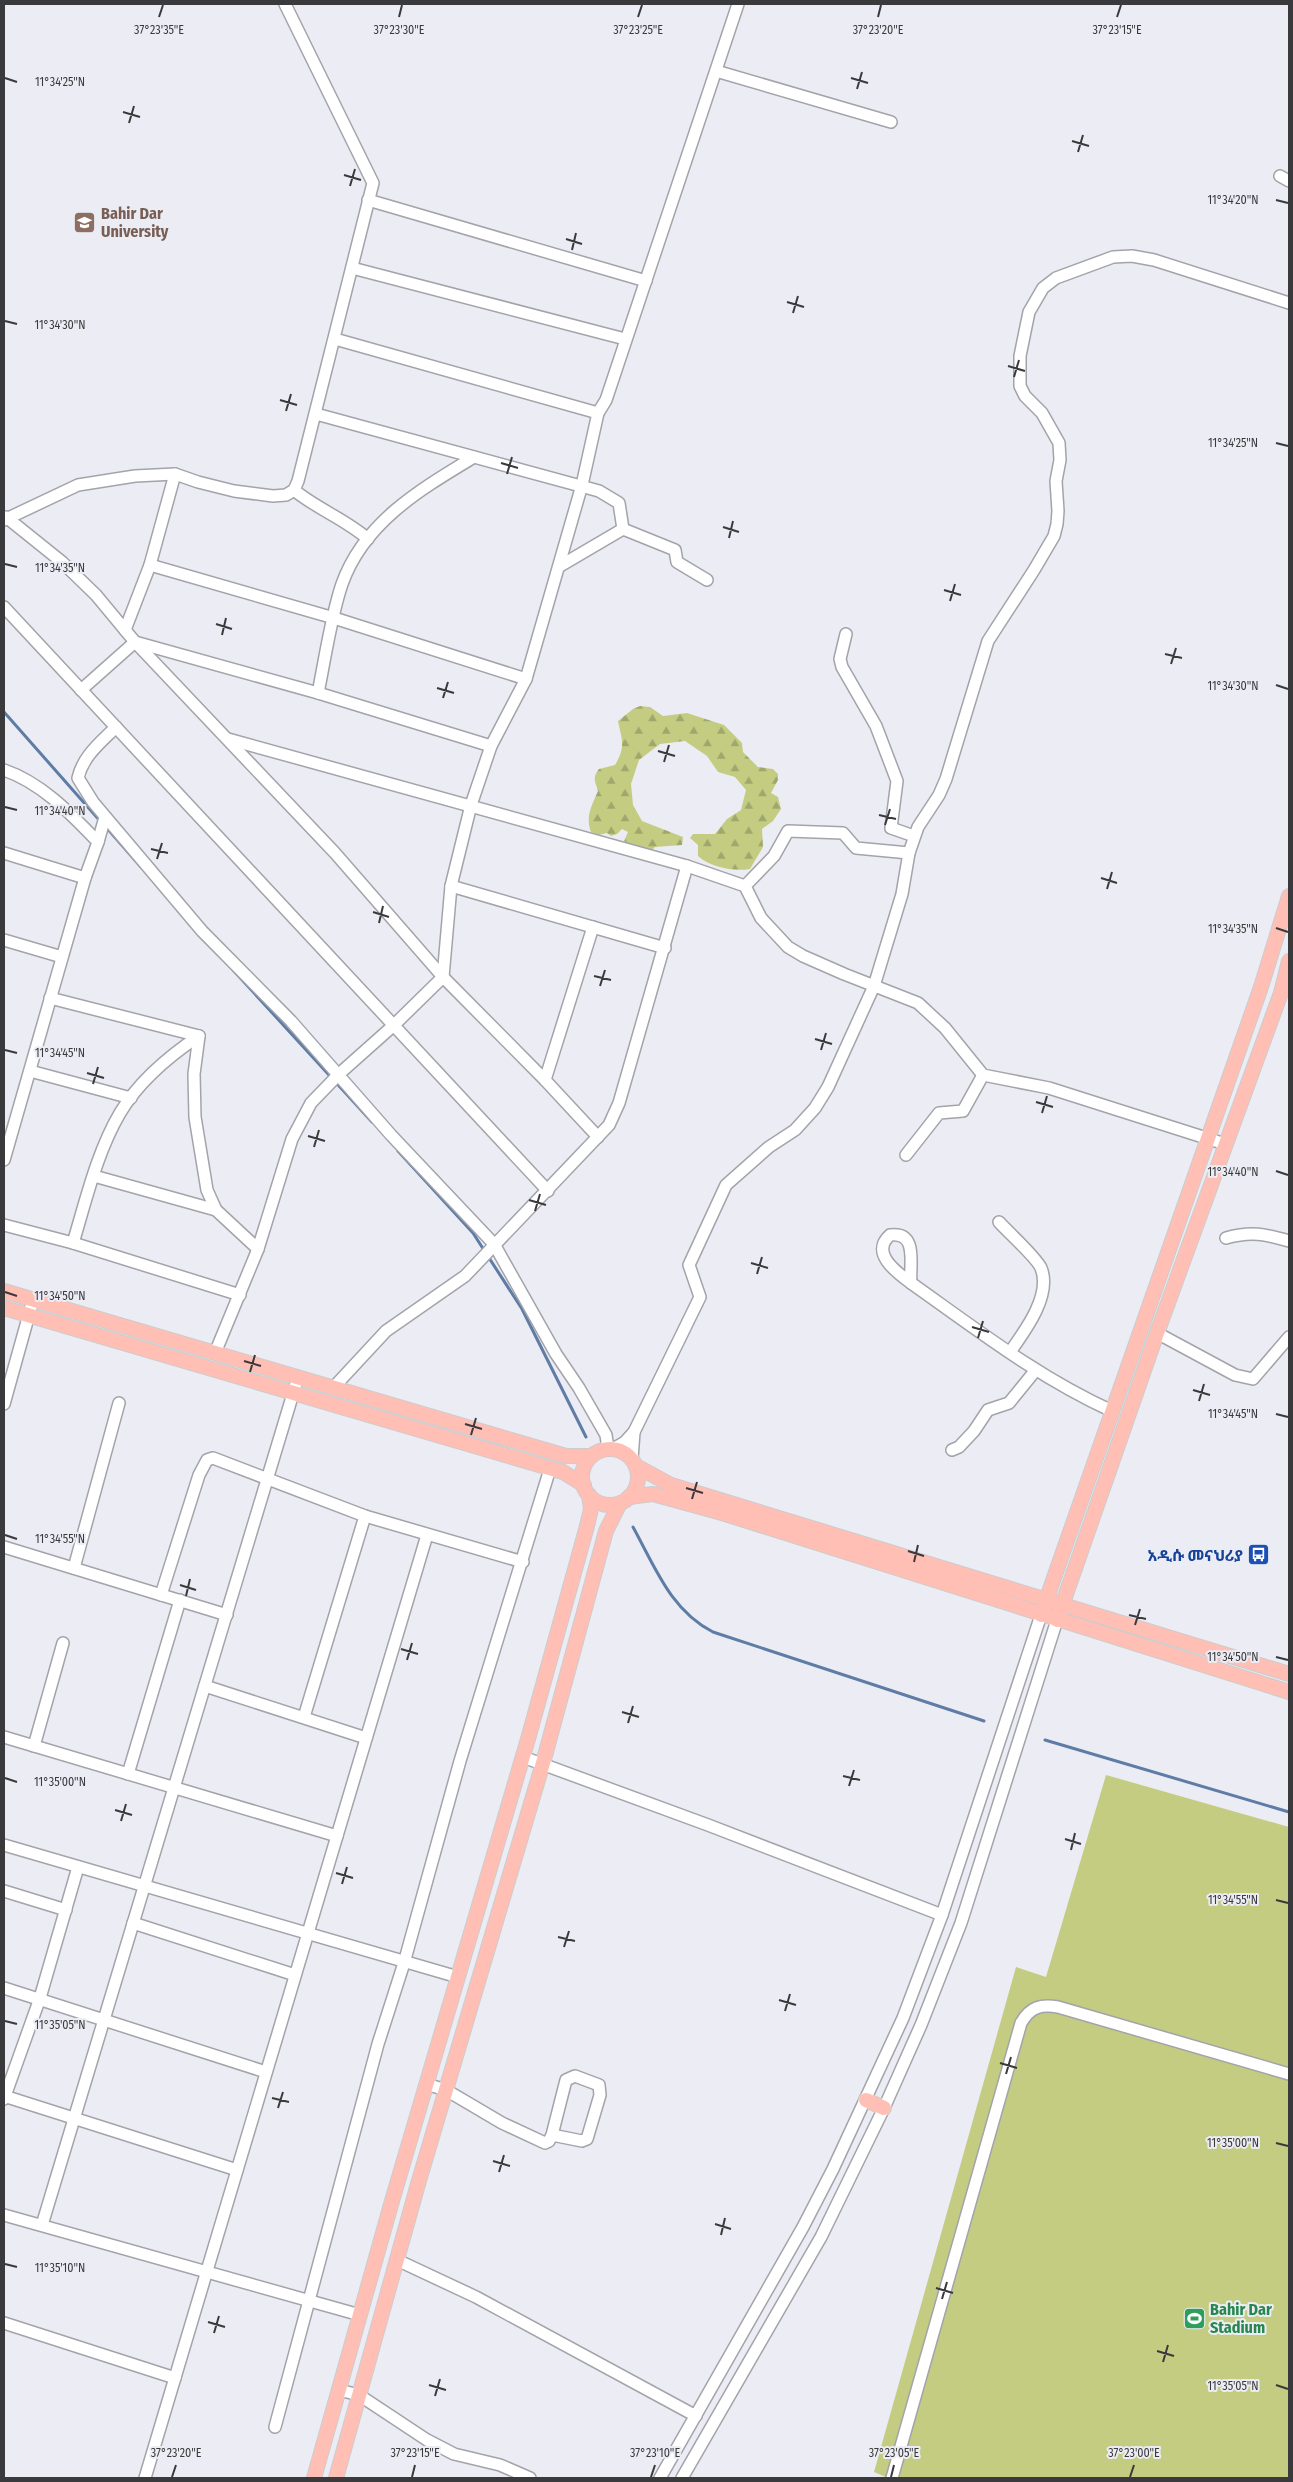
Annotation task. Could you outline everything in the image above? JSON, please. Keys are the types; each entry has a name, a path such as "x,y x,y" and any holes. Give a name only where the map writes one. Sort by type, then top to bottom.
{"main road":[{"path":"1041,1616 1206,1138 1261,986 1289,896"},
{"path":"1057,1620 1225,1144 1285,995 1289,961"},
{"path":"4,1291 566,1456 591,1456 611,1449 620,1450 634,1462 671,1485 1289,1674"},
{"path":"4,1308 550,1469 575,1478 586,1490 604,1504 653,1494 704,1508 1041,1616 1289,1692"},
{"path":"165,1356 169,1339"},
{"path":"314,2478 392,2201 523,1757 587,1526 591,1509 583,1469 591,1456"},
{"path":"336,2478 396,2260 542,1763 606,1531 638,1483 634,1462"},
{"path":"866,2100 884,2108"},
{"path":"392,2201 412,2207"}],"street":[{"path":"285,4 373,183 316,414 294,490 286,495 273,496 234,491 176,474 135,476 78,485 5,519 62,562 96,595 135,642 335,853 443,977 545,1080 598,1138"},
{"path":"215,1353 258,1249 292,1139 311,1104 338,1075 394,1025 443,977 452,886 471,805 491,746 526,679 582,485 598,413 606,400 738,4"},
{"path":"716,71 891,122"},
{"path":"368,200 646,281"},
{"path":"116,727 87,757 80,768 78,778 93,802 202,931 291,1021 338,1075 494,1244 556,1354 579,1388 606,1435 611,1449 625,1442 634,1432 700,1297 689,1265 726,1185 769,1147 795,1130 815,1108 828,1087 874,986 902,894 914,836 939,794 946,778 988,641 1054,536 1057,524 1056,481 1060,460 1059,443 1042,414 1025,396 1020,386 1018,372 1029,312 1042,288 1056,278 1094,263 1113,257 1132,256 1154,260 1289,303"},
{"path":"352,268 625,339"},
{"path":"335,339 598,413"},
{"path":"316,414 600,491 620,504 624,529"},
{"path":"318,693 342,584 368,539 387,516 416,492 474,457"},
{"path":"125,630 150,565 176,474"},
{"path":"294,490 306,500 354,526 368,539"},
{"path":"560,566 624,529"},
{"path":"624,529 675,550 677,562 707,580"},
{"path":"150,565 334,618 526,679"},
{"path":"4,607 548,1191"},
{"path":"846,634 840,659 842,667 876,726 897,781 891,828 914,836"},
{"path":"82,690 135,642"},
{"path":"135,642 318,693 491,746"},
{"path":"228,739 687,866 745,886 761,918 788,947 803,956 918,1003 946,1028 983,1075 1049,1088 1225,1144"},
{"path":"4,770 17,774 42,790 67,810 98,842"},
{"path":"4,1160 85,878 105,818"},
{"path":"745,886 774,856 788,831 843,833 856,848 909,853"},
{"path":"4,853 85,878"},
{"path":"334,1387 386,1331 465,1276 609,1125 619,1103 687,866"},
{"path":"452,886 665,948"},
{"path":"545,1080 593,927"},
{"path":"4,940 62,958"},
{"path":"50,998 199,1036"},
{"path":"199,1036 194,1074 195,1117 207,1190 216,1210 258,1249"},
{"path":"73,1243 94,1176 120,1114 131,1098 170,1056 199,1036"},
{"path":"30,1071 131,1098"},
{"path":"906,1155 939,1113 963,1111 983,1075"},
{"path":"94,1176 216,1210"},
{"path":"999,1222 1041,1267 1043,1287 1034,1318 1010,1352"},
{"path":"4,1225 73,1243 240,1295"},
{"path":"1226,1238 1242,1234 1260,1233 1289,1241"},
{"path":"911,1283 1035,1371 1074,1394 1112,1411"},
{"path":"4,1404 33,1300"},
{"path":"1157,1333 1235,1375 1248,1379 1253,1379 1289,1338"},
{"path":"952,1450 959,1447 974,1431 988,1410 1009,1403 1035,1371"},
{"path":"42,2225 298,1377"},
{"path":"74,1568 119,1402"},
{"path":"634,1432 634,1462"},
{"path":"161,1595 199,1475 207,1460 213,1458 365,1516 523,1562"},
{"path":"275,2427 378,2044 404,1963 460,1761 523,1562 550,1469"},
{"path":"304,1717 365,1516"},
{"path":"145,2478 427,1535"},
{"path":"4,1547 227,1615"},
{"path":"128,1774 180,1600"},
{"path":"660,2478 802,2227 866,2100 916,1985 942,1915 1041,1616"},
{"path":"682,2478 821,2237 884,2108 942,1975 961,1923 1057,1620"},
{"path":"34,1746 63,1643"},
{"path":"205,1686 366,1738"},
{"path":"4,1737 337,1836"},
{"path":"523,1757 942,1915"},
{"path":"4,1845 308,1933 404,1963 458,1977"},
{"path":"78,1867 40,1998 4,2097 237,2170"},
{"path":"4,1892 66,1910"},
{"path":"133,1923 295,1975"},
{"path":"4,1988 40,1998 104,2022 266,2072"},
{"path":"892,2478 1019,2030 1026,2013 1045,2005 1058,2007 1289,2074"},
{"path":"426,2084 446,2090 527,2136 544,2143 549,2141 552,2135 566,2080 575,2076 599,2085 600,2096 587,2139 582,2141 552,2135"},
{"path":"4,2215 207,2271 360,2316"},
{"path":"396,2260 476,2297 696,2416"},
{"path":"4,2323 175,2378"},
{"path":"339,2390 359,2395 427,2440 454,2454 500,2465 530,2478"}],"green space":[{"path":"640,706 650,707 663,716 687,713 724,725 742,743 743,752 758,767 773,769 778,774 778,780 771,793 778,797 781,809 773,821 762,829 763,847 750,869 722,868 698,856 698,845 690,838 693,834 715,834 727,819 741,810 746,790 735,777 718,772 707,756 685,741 660,744 639,760 631,784 633,805 642,821 683,837 682,845 655,847 652,850 632,846 624,841 628,832 622,829 617,834 611,836 607,833 599,835 591,832 589,816 598,791 595,775 599,769 615,765 622,748 618,721"},
{"path":"1106,1775 1289,1827 1289,2478 888,2478 874,2472 1016,1967 1046,1977"}],"waterway":[{"path":"4,712 101,822"},
{"path":"105,826 141,867"},
{"path":"233,970 372,1122"},
{"path":"398,1151 473,1233 522,1309 586,1437"},
{"path":"633,1527 657,1572 675,1600 698,1623 713,1632 984,1721"},
{"path":"1045,1740 1289,1812"}],"place":[{"name":"Bahir Dar University","path":"85,222"},
{"name":"አዲሱ መናህሪያ","path":"1259,1555"},
{"name":"Bahir Dar Stadium","path":"1194,2318"}]}
